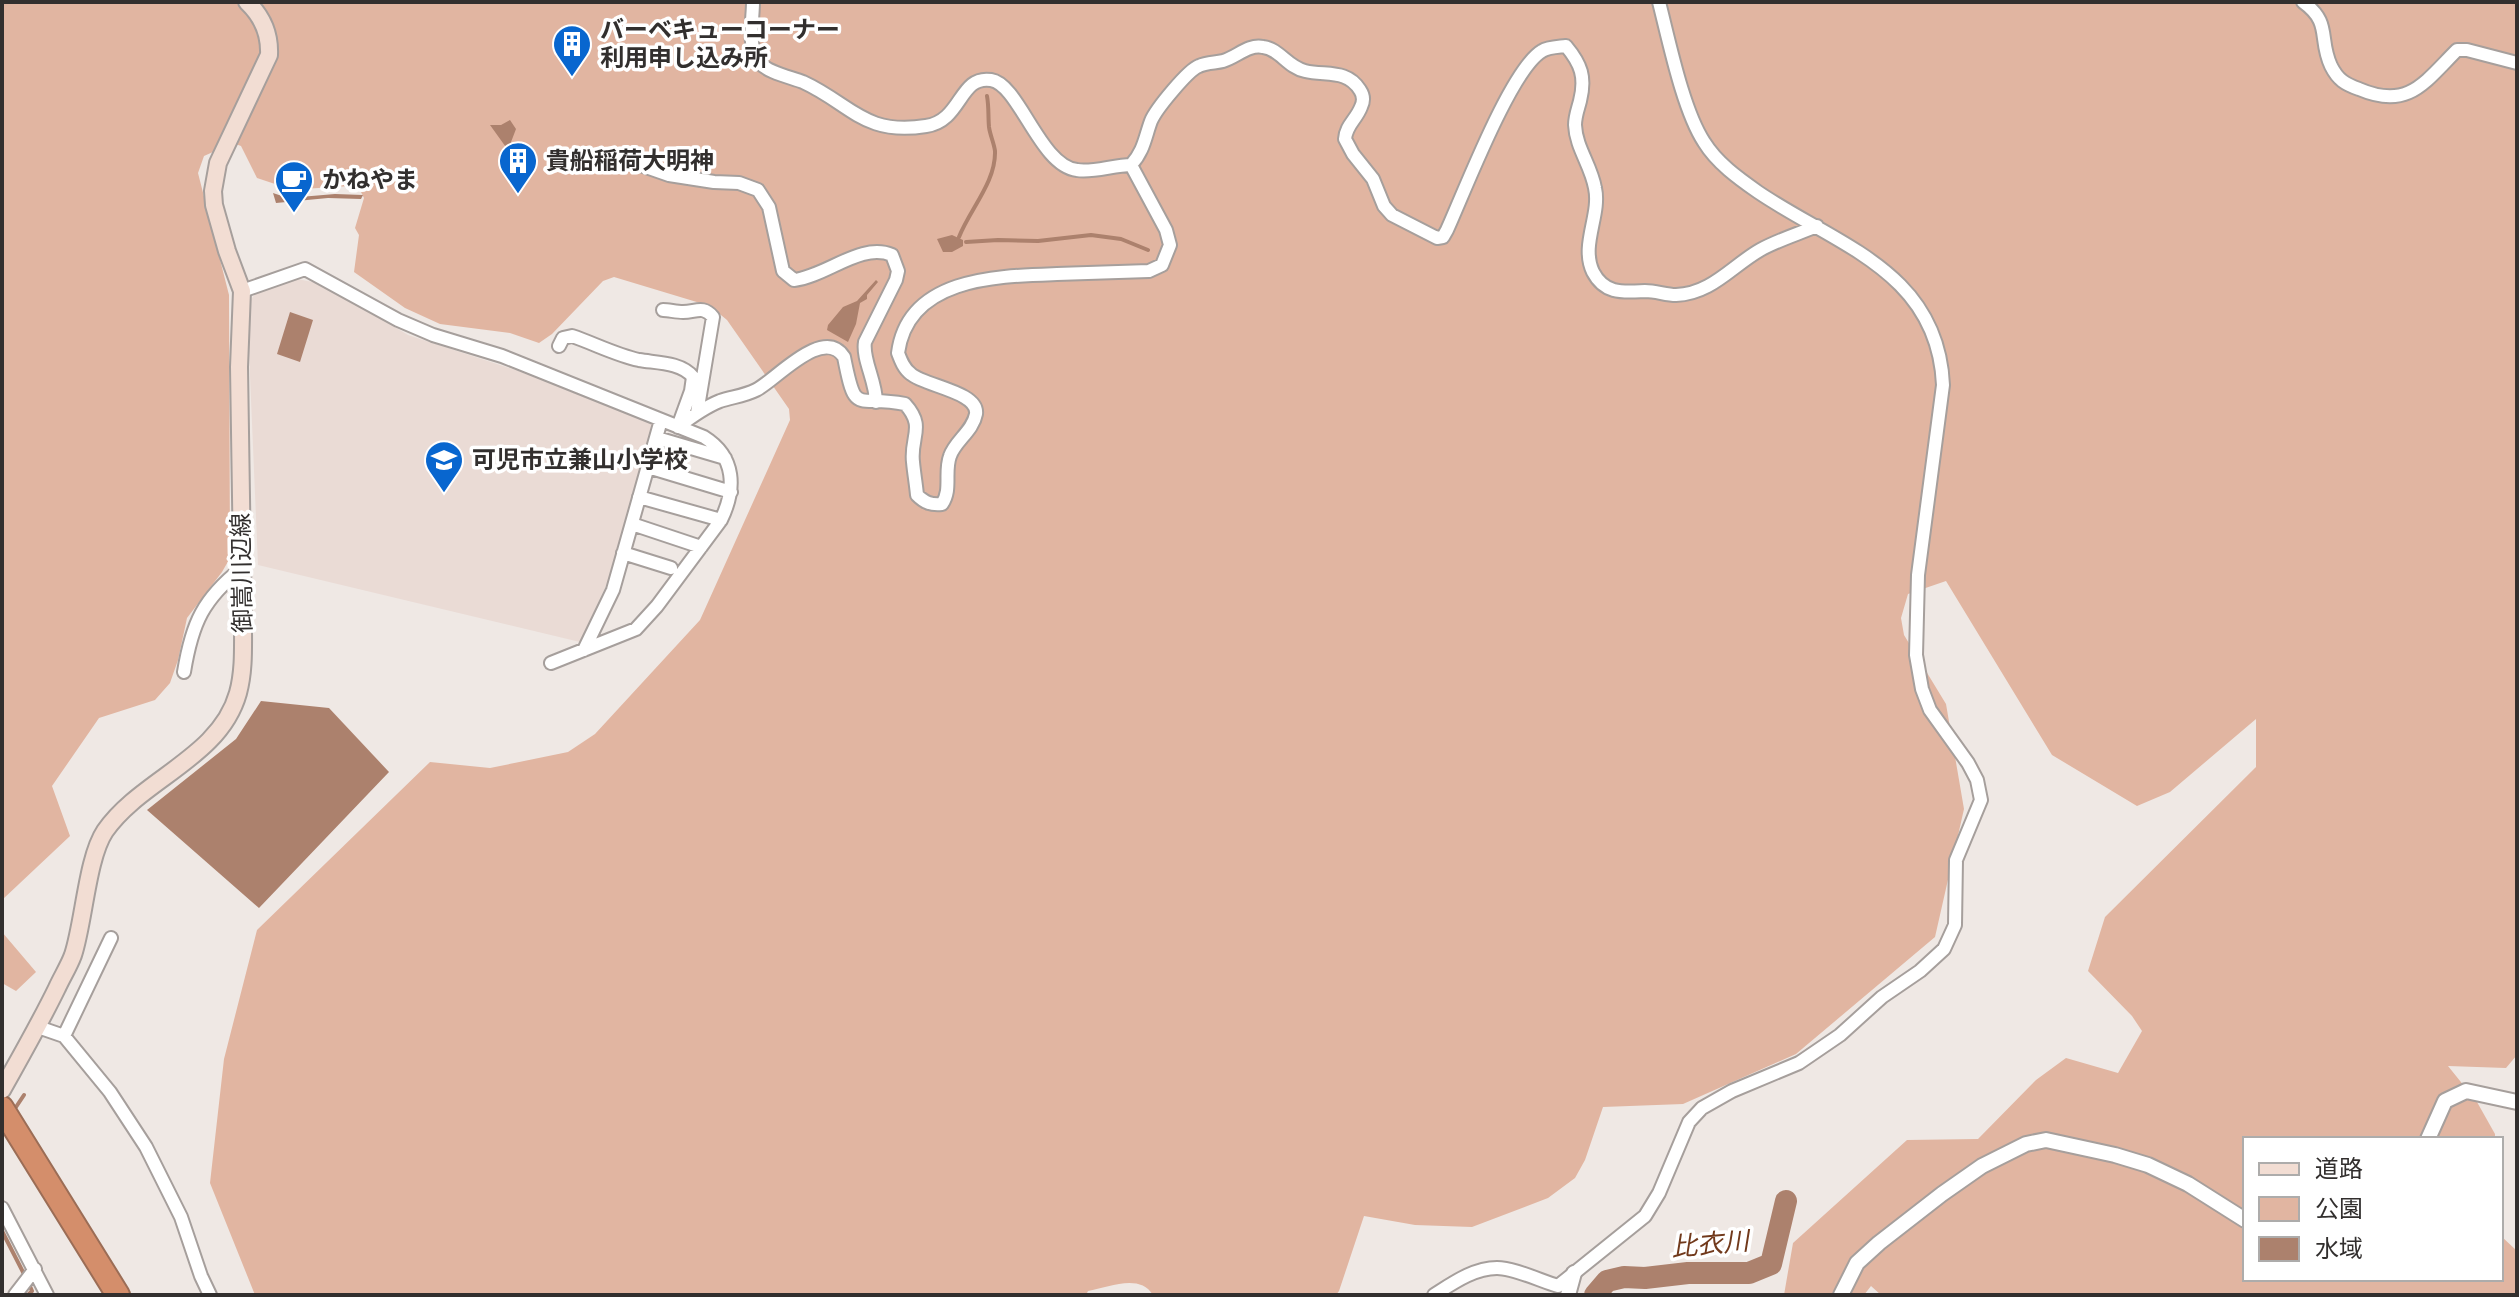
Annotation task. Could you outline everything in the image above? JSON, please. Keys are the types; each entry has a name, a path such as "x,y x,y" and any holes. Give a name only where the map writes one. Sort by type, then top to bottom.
{"highway":[{"path":"7,1116 118,1295"},
{"path":"42,1175 102,1295"}],"main road":[{"name":"御嵩川辺線","path":"2,1090 38,1027 73,955 95,856 103,834 131,803 191,758 214,735 238,695 243,669 239,367 242,291 227,251 213,191 218,163 269,55 270,41 265,25 247,2"}],"street":[{"path":"753,2 752,42 755,55 762,65 822,92 859,118 885,127 926,127 951,115 969,85 990,79 998,82 1013,98 1029,124 1063,165 1074,171 1131,165"},
{"path":"1434,1295 1460,1278 1499,1268 1558,1286 1645,1216 1659,1193 1689,1122 1702,1108 1732,1091 1799,1063 1840,1035 1882,997 1920,971 1944,949 1955,925 1956,860 1981,800 1977,780 1968,763 1930,710 1922,689 1916,655 1918,575 1941,399 1942,366 1932,331 1894,277 1843,241 1781,207 1733,175 1704,143 1691,114 1659,2"},
{"path":"2303,2 2316,11 2323,25 2324,49 2341,82 2374,96 2401,97 2425,82 2457,50 2517,63"},
{"path":"1131,165 1145,144 1160,104 1191,71 1200,65 1229,59 1243,50 1265,47 1275,51 1295,68 1345,76 1358,86 1364,95 1363,105 1346,131 1345,139 1353,154 1373,179 1379,199 1392,215 1437,238 1443,237 1525,66 1543,49 1566,46 1579,61 1584,86 1575,120 1576,139 1595,188 1596,204 1589,255 1592,270 1603,286 1619,293 1650,291 1676,295 1703,288 1724,277 1760,250 1817,226"},
{"path":"626,160 669,175 739,183 758,190 769,207 783,271 794,280 842,264 865,252 881,251 892,255 898,271 896,280 864,349 876,389 876,402"},
{"path":"678,427 719,401 760,388 803,355 829,347 842,353 855,397 865,402 905,404 914,414 917,439 913,461 917,495 925,502 942,504 947,497 947,466 951,452 976,414 974,405 966,397 909,373 898,353 905,326 919,308 970,281 1003,276 1149,271 1162,265 1170,245 1166,230 1131,165"},
{"path":"242,291 305,269 398,320 433,335 502,356 712,442 725,458 732,482 721,520 657,606 636,629 551,663"},
{"path":"663,310 682,312 700,308 710,312 713,317 697,413"},
{"path":"559,346 563,338 572,336 638,360 659,361 689,372 693,377 691,391 678,427"},
{"path":"584,650 613,590 661,420"},
{"path":"657,438 725,458"},
{"path":"648,467 731,492"},
{"path":"639,497 721,520"},
{"path":"632,524 701,547"},
{"path":"623,553 671,568"},
{"path":"184,672 200,612 226,581 242,568"},
{"path":"64,1036 111,938"},
{"path":"38,1027 64,1036 110,1092 146,1147 181,1217 210,1295"},
{"path":"2429,1137 2445,1101 2466,1091 2517,1102"},
{"path":"1841,1295 1857,1263 1879,1243 1982,1166 2026,1144 2046,1140 2148,1165 2188,1184 2243,1219"},
{"path":"2,1208 47,1295"},
{"path":"15,1295 35,1269"},
{"path":"1568,1295 1574,1273"}],"shaded area":[{"name":"可児市立兼山小学校","path":"297,279 323,284 408,335 546,380 655,424 608,581 580,642 258,565 247,305 255,294"}],"green space":[{"path":"2,2 2517,2 2517,1055 2506,1068 2448,1066 2477,1102 2495,1137 2243,1137 2243,1281 2503,1281 2503,1238 2517,1251 2517,1295 1881,1295 1871,1286 1864,1295 1784,1295 1793,1243 1907,1140 1978,1139 2036,1080 2066,1058 2118,1073 2142,1031 2132,1016 2088,971 2105,917 2256,767 2256,719 2170,792 2137,806 2052,755 1946,581 1908,594 1901,618 1904,635 1946,704 1964,809 1935,937 1796,1054 1683,1104 1603,1107 1585,1160 1575,1178 1548,1198 1472,1227 1415,1225 1364,1216 1336,1295 1153,1295 1147,1288 1132,1283 1088,1291 1086,1295 255,1295 210,1183 224,1059 257,930 430,762 490,768 568,752 595,734 700,620 790,420 789,409 727,320 710,306 614,277 603,281 552,334 539,343 510,333 440,324 405,308 354,272 359,235 355,228 364,198 360,190 351,186 302,189 257,178 241,146 233,143 204,156 198,173 229,295 230,558 187,618 170,683 155,700 99,718 52,786 70,836 2,900"},
{"path":"2,932 36,972 16,991 2,983"}],"water":[{"path":"510,120 516,129 508,150 490,125 501,125"},
{"path":"273,193 288,198 363,195 361,199 328,198 276,203"},
{"path":"952,235 963,240 963,246 952,252 943,252 937,239"},
{"path":"876,280 878,282 867,299 860,303 848,342 827,330 843,307 857,301"},
{"path":"290,312 313,320 300,362 277,354"},
{"path":"261,701 329,708 389,772 259,908 147,810 236,739"}],"waterway":[{"path":"959,237 987,184 994,162 987,96"},
{"path":"966,242 1038,241 1091,235 1121,239 1148,250"},
{"path":"14,1110 24,1095"},
{"name":"比衣川","path":"1595,1295 1607,1281 1624,1277 1749,1273 1771,1264 1786,1201"},
{"path":"2,1231 25,1276"},
{"path":"28,1295 32,1291 29,1284"}],"place":[{"name":"バーベキューコーナー 利用申し込み所","path":"572,78"},
{"name":"貴船稲荷大明神","path":"518,195"},
{"name":"かねやま","path":"294,214"},
{"name":"可児市立兼山小学校","path":"444,494"}]}
